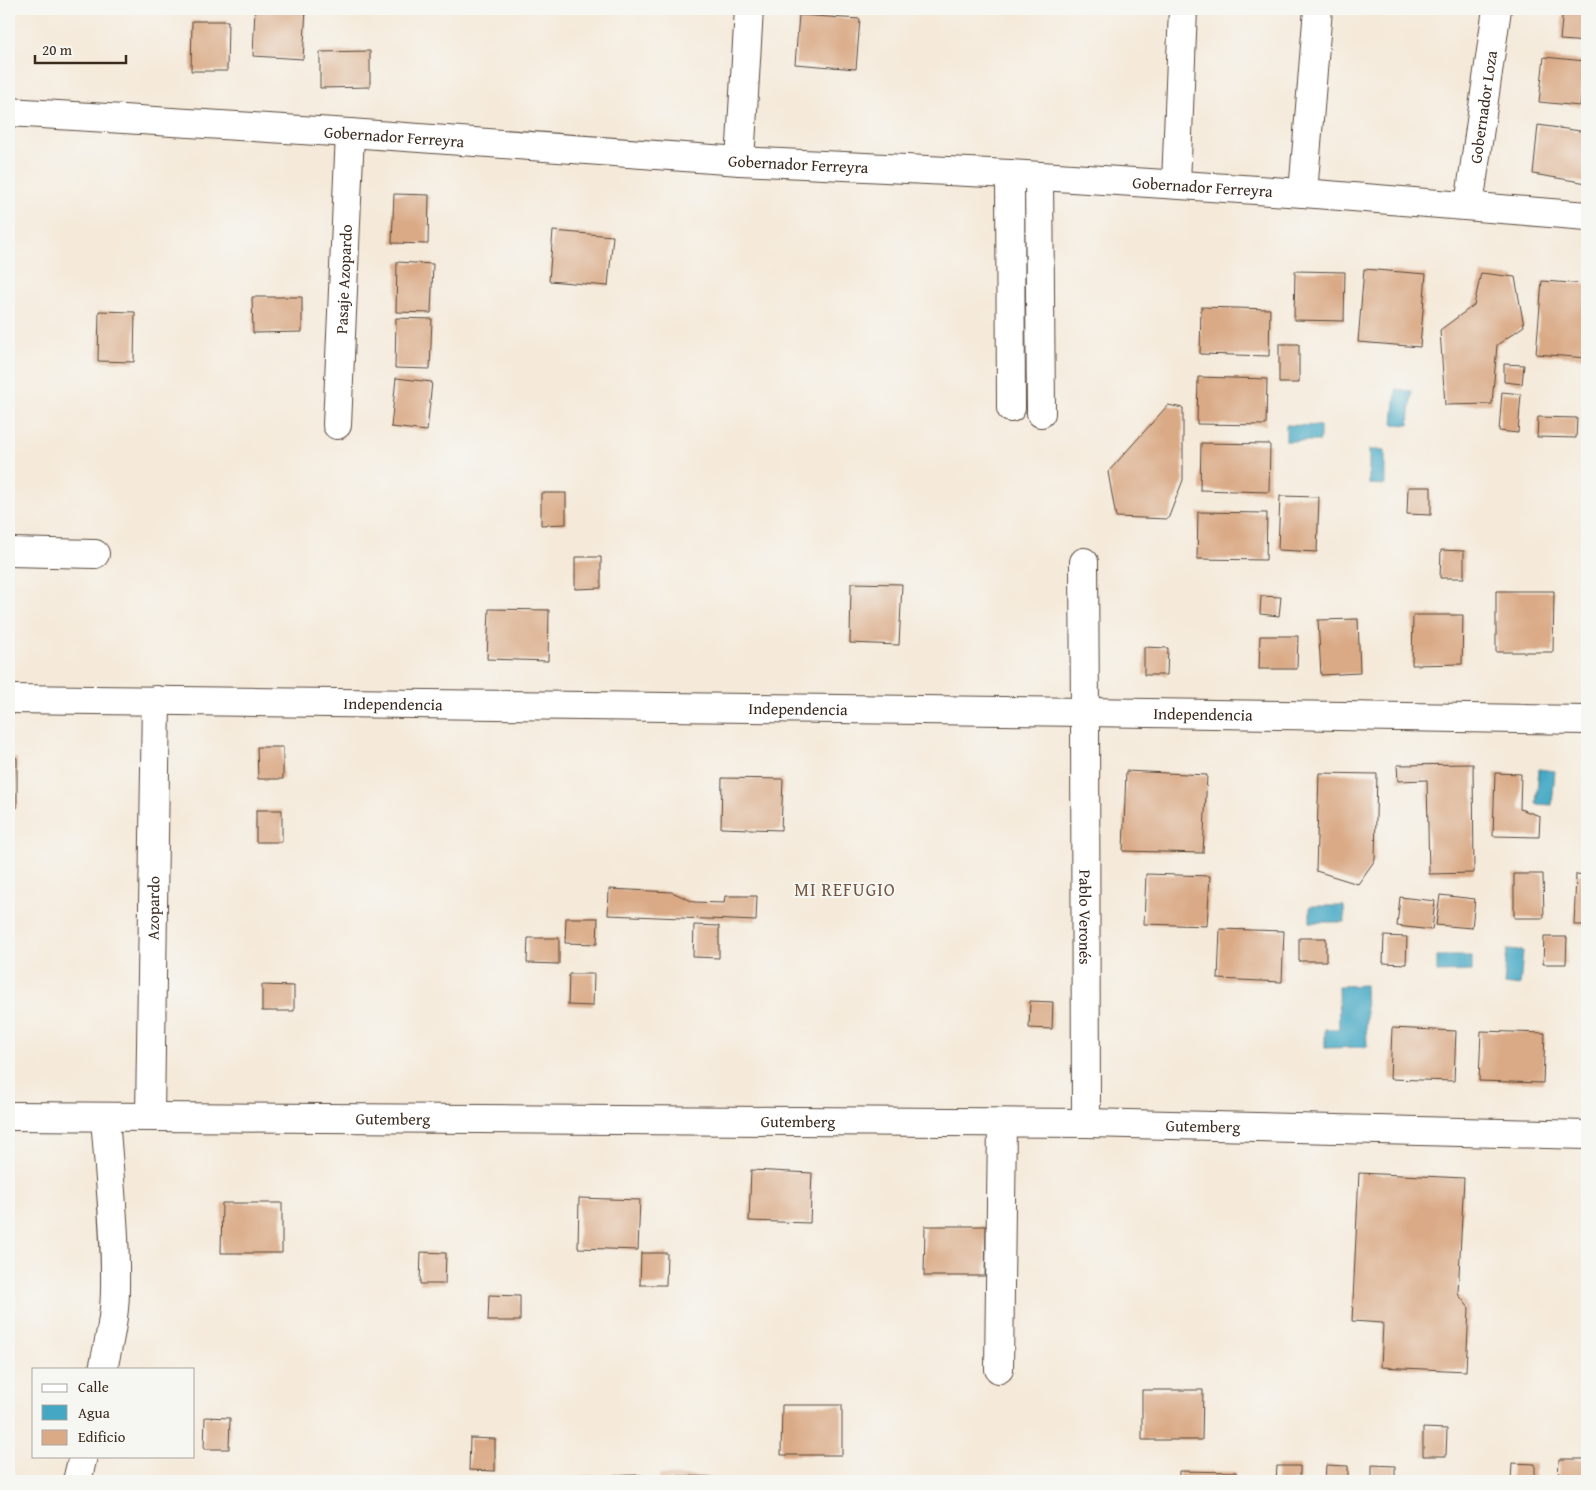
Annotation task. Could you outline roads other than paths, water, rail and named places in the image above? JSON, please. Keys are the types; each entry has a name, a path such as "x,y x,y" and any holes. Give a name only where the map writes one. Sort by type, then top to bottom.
{"street":[{"path":"740,160 749,9"},
{"path":"1176,184 1183,9"},
{"path":"1302,193 1318,9"},
{"name":"Gobernador Loza","path":"1469,205 1497,9"},
{"name":"Gobernador Ferreyra","path":"9,112 740,160 1176,184 1469,205 1587,216"},
{"name":"Pasaje Azopardo","path":"337,425 350,133"},
{"path":"1010,174 1011,408"},
{"path":"1039,176 1041,413"},
{"path":"9,552 96,554"},
{"name":"Pablo Veronés","path":"1084,562 1086,1123"},
{"name":"Independencia","path":"9,699 1587,720"},
{"name":"Azopardo","path":"150,1116 156,700"},
{"name":"Gutemberg","path":"9,1116 1086,1123 1587,1135"},
{"path":"103,1368 112,1326 116,1290 105,1117"},
{"path":"999,1369 1002,1123"},
{"path":"77,1481 83,1458"}],"water":[{"path":"1396,389 1412,391 1409,425 1393,424"},
{"path":"1286,425 1320,426 1320,441 1286,441"},
{"path":"1369,450 1385,450 1385,485 1369,484"},
{"path":"1539,769 1555,771 1552,805 1536,804"},
{"path":"1310,906 1344,906 1345,922 1310,922"},
{"path":"1507,950 1523,951 1520,986 1504,984"},
{"path":"1437,956 1472,956 1472,971 1437,972"},
{"path":"1365,985 1367,1047 1325,1048 1325,1029 1339,1029 1338,986"}],"district":[{"name":"MI REFUGIO","path":"845,889"}]}
